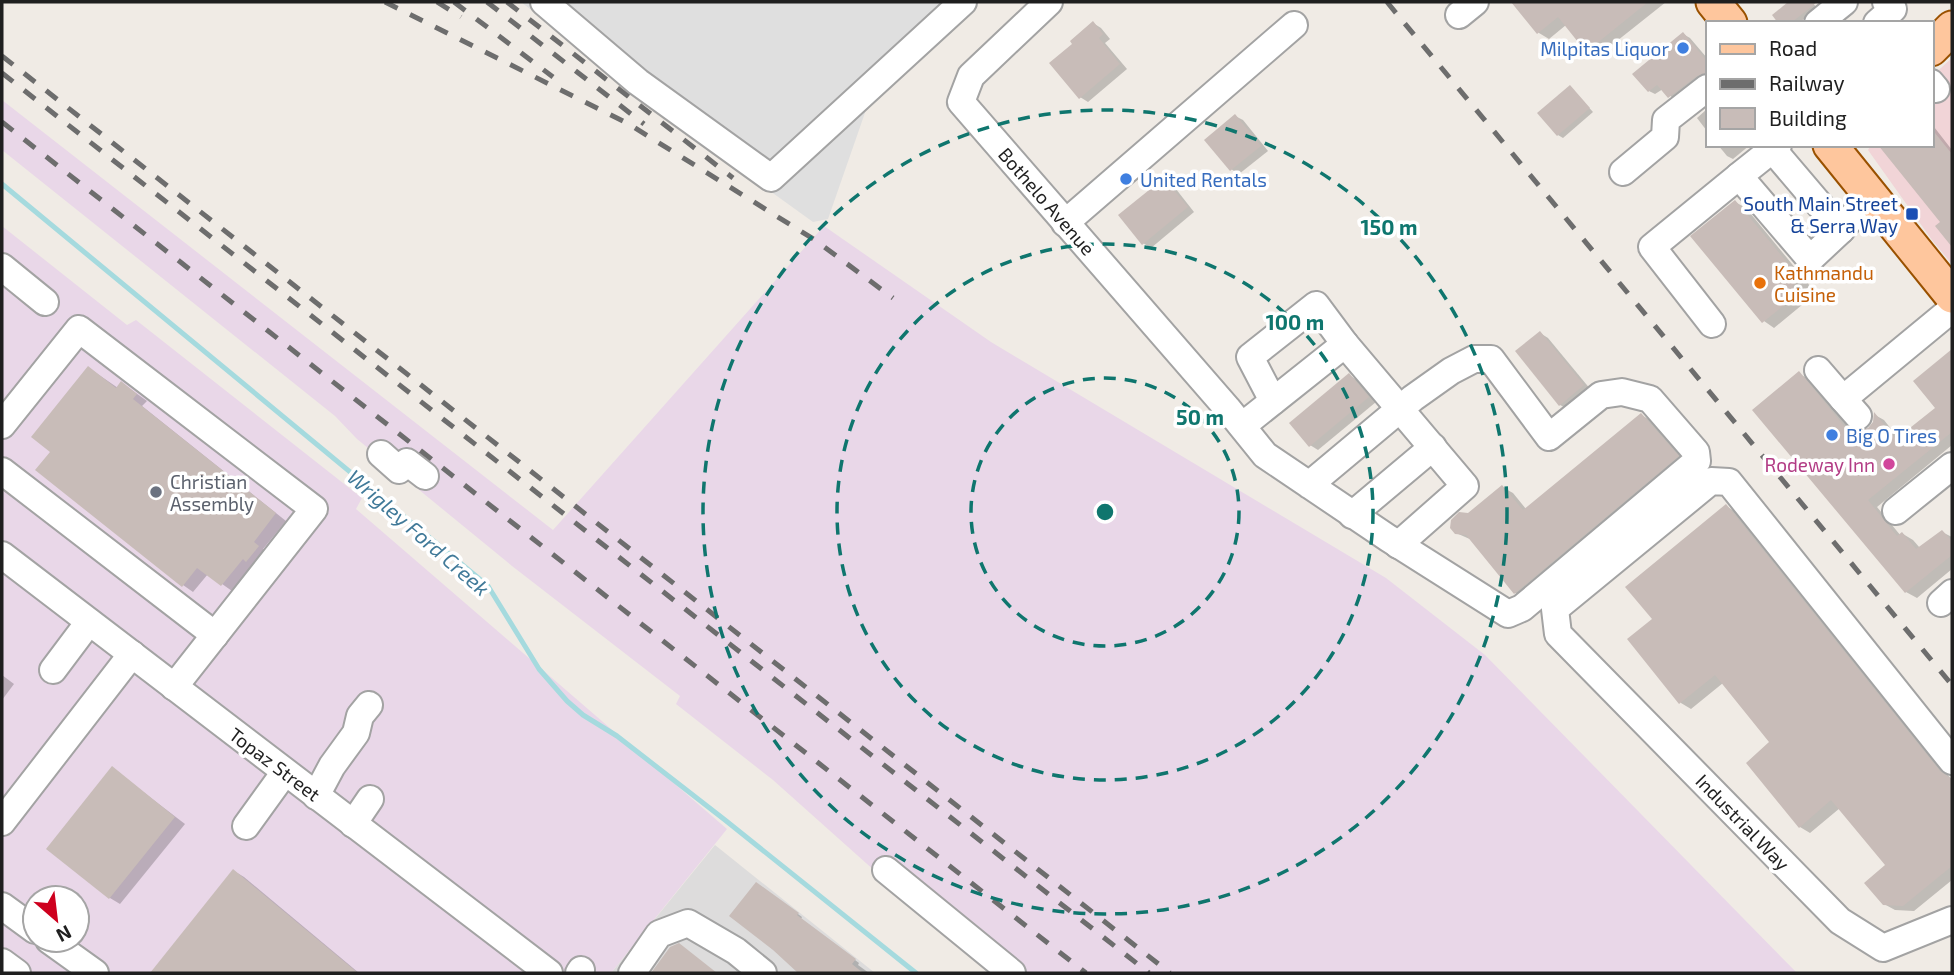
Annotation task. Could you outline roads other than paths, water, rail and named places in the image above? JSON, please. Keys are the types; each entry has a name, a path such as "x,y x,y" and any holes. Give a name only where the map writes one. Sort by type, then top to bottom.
{"main road":[{"path":"1713,2 1728,21"},
{"path":"1832,147 1952,296"}],"street":[{"path":"544,2 638,82 771,178 963,2"},
{"name":"Bothelo Avenue","path":"1049,2 971,76 961,102 1265,455 1398,545 1508,614 1522,608 1696,460 1696,452 1650,399 1622,393 1601,395 1549,437 1491,359 1474,359 1451,371 1401,408"},
{"path":"1820,21 1844,2"},
{"path":"1065,223 1294,25"},
{"path":"1623,172 1665,137 1666,120 1706,89"},
{"path":"1712,324 1652,247 1775,148 1841,230"},
{"path":"1739,176 1810,259 1841,230 1871,195"},
{"path":"2,267 45,302"},
{"path":"1273,401 1251,357 1316,305 1345,344 1465,486 1398,545"},
{"path":"1818,370 1850,407 1952,309"},
{"path":"2,425 79,329 314,509 174,687"},
{"path":"1242,426 1345,344"},
{"path":"1309,485 1401,408"},
{"path":"1353,515 1433,447"},
{"path":"381,454 399,470 407,462 425,476"},
{"path":"1896,511 1952,466"},
{"path":"2,471 215,635"},
{"name":"Industrial Way","path":"1951,919 1882,948 1840,921 1558,634 1555,610 1711,481 1729,482 1952,761"},
{"name":"Topaz Street","path":"2,555 549,973"},
{"path":"53,670 89,622"},
{"path":"2,822 132,654"},
{"path":"316,796 332,766 356,733 360,716 369,705"},
{"path":"246,826 285,772"},
{"path":"353,824 370,800"},
{"path":"886,870 1012,973"},
{"path":"2,906 21,920"},
{"path":"632,973 659,934 688,923 736,951 763,973"},
{"path":"69,954 95,973"},
{"path":"2,962 16,973"}],"waterway":[{"name":"Wrigley Ford Creek","path":"2,184 488,586 539,669 583,715 617,736 916,973"}],"railway":[{"path":"385,2 627,123 815,240 893,298"},
{"path":"437,2 461,17"},
{"path":"454,2 553,77"},
{"path":"487,2 644,124"},
{"path":"507,2 733,178"},
{"path":"1387,2 1952,685"},
{"path":"2,56 1170,973"},
{"path":"2,73 1149,973"},
{"path":"2,122 1086,973"}],"place":[{"name":"Milpitas Liquor","path":"1683,48"},
{"name":"United Rentals","path":"1126,179"},
{"name":"South Main Street & Serra Way","path":"1912,214"},
{"name":"Kathmandu Cuisine","path":"1760,283"},
{"name":"Big O Tires","path":"1832,435"},
{"name":"Rodeway Inn","path":"1889,464"},
{"name":"Christian Assembly","path":"156,492"}]}
